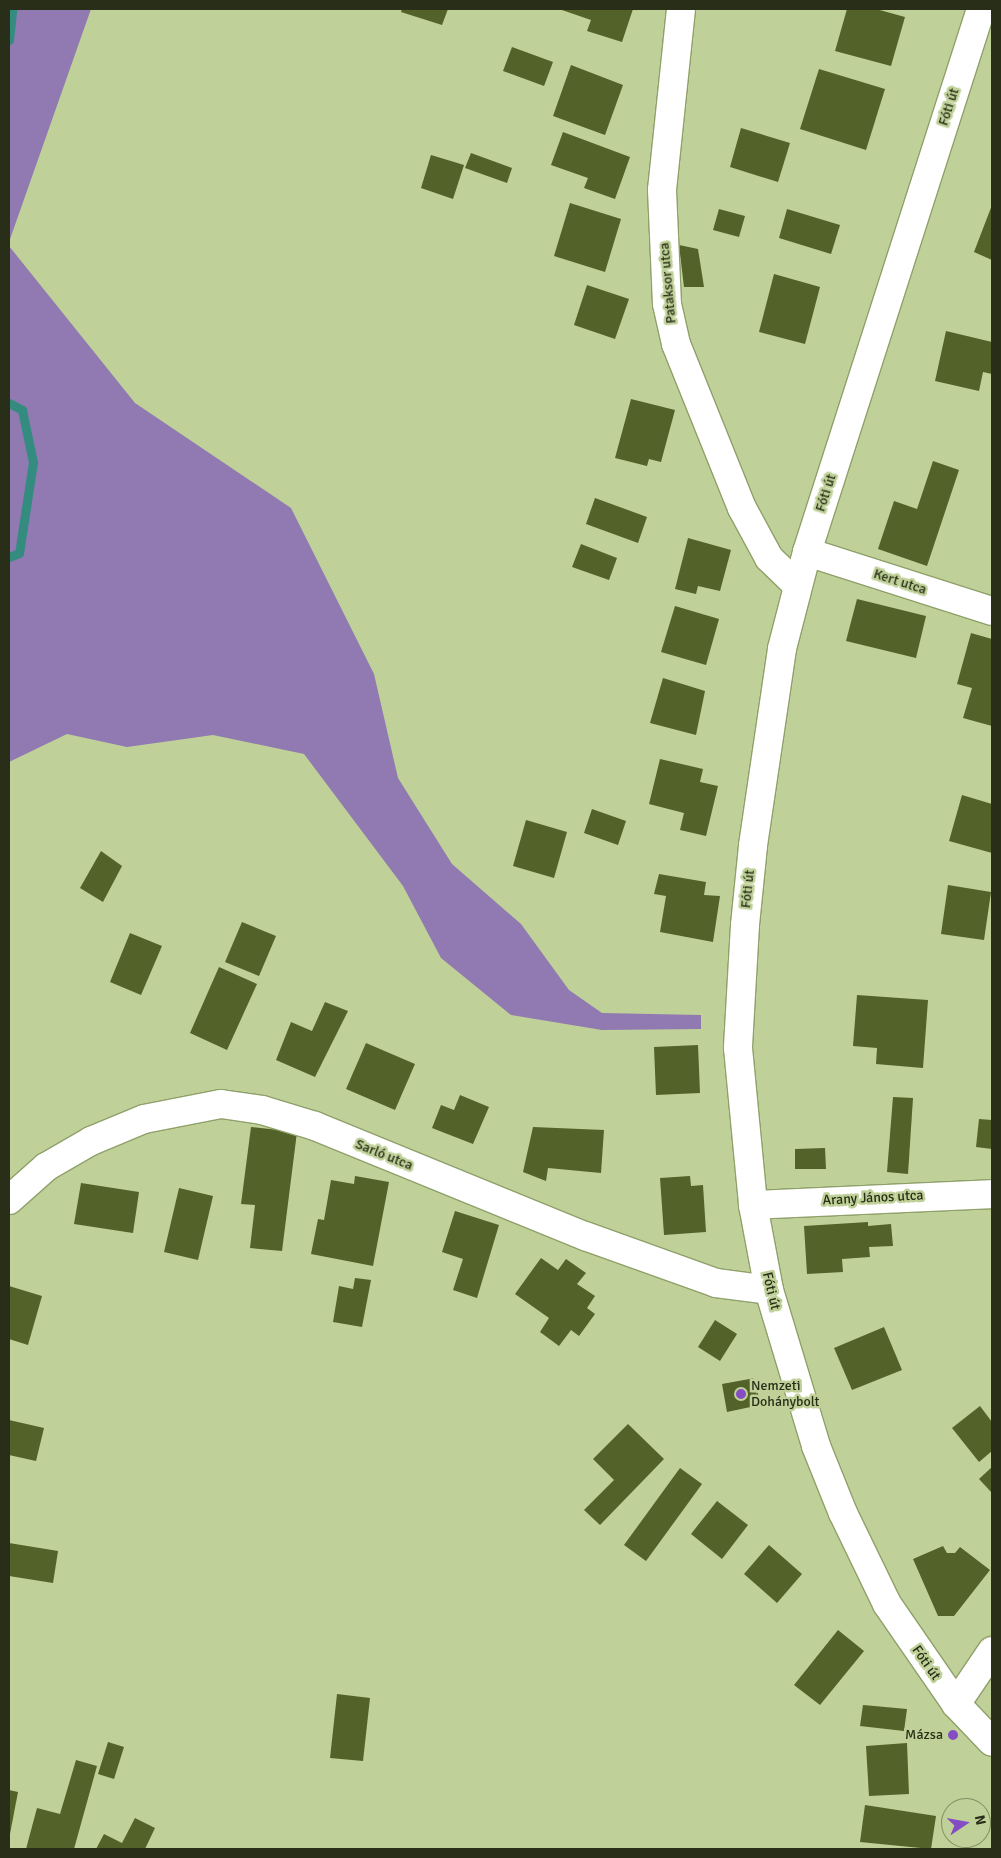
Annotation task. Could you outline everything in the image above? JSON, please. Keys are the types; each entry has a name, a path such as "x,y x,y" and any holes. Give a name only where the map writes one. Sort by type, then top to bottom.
{"street":[{"name":"Pataksor utca","path":"681,9 662,190 668,304 676,344 742,508 769,558 797,585"},
{"name":"Fóti út","path":"981,9 797,585 771,705 744,925 738,1048 753,1205 769,1290 816,1446 843,1513 887,1604 956,1704 992,1742"},
{"name":"Kert utca","path":"807,552 992,611"},
{"name":"Sarló utca","path":"9,1200 46,1167 91,1141 144,1119 221,1104 262,1110 315,1126 585,1236 716,1283 769,1290"},
{"name":"Arany János utca","path":"753,1205 992,1194"},
{"path":"956,1704 992,1652"}],"shaded area":[{"path":"9,9 91,9 9,242"},
{"path":"9,246 135,403 291,508 374,674 398,778 452,864 521,924 569,990 602,1013 701,1015 701,1029 602,1030 511,1015 441,958 403,886 304,754 213,735 127,747 67,734 9,762"}],"building":[{"path":"402,9 448,9 442,25 401,12"},
{"path":"559,9 633,9 622,42 587,31 591,20"},
{"path":"847,9 876,9 905,17 891,66 835,51"},
{"path":"512,47 553,62 544,86 503,71"},
{"path":"571,65 623,85 605,135 553,116"},
{"path":"819,69 885,89 866,150 800,129"},
{"path":"741,128 790,143 778,182 730,167"},
{"path":"563,132 630,157 615,199 584,188 588,178 551,165"},
{"path":"471,153 512,168 507,183 465,168"},
{"path":"431,155 464,165 453,199 421,188"},
{"path":"570,203 621,219 605,272 554,256"},
{"path":"992,205 992,260 974,252"},
{"path":"719,209 745,216 739,237 713,230"},
{"path":"787,209 840,225 831,254 779,238"},
{"path":"679,245 698,249 704,287 684,287"},
{"path":"774,274 820,287 805,344 759,332"},
{"path":"587,285 629,299 615,339 574,325"},
{"path":"946,331 992,342 992,374 983,372 979,391 935,381"},
{"path":"631,399 675,410 661,462 649,459 647,466 615,458"},
{"path":"933,461 959,470 927,566 878,549 894,501 917,509"},
{"path":"595,498 647,517 638,543 586,524"},
{"path":"688,538 731,550 720,591 698,586 696,594 675,589"},
{"path":"581,544 617,558 609,580 572,567"},
{"path":"857,599 926,616 916,658 846,641"},
{"path":"675,606 719,619 706,665 661,652"},
{"path":"971,633 992,639 992,726 963,718 972,688 957,684"},
{"path":"663,678 705,691 696,735 650,723"},
{"path":"660,759 703,769 700,782 718,786 706,836 680,830 684,813 649,804"},
{"path":"962,795 992,804 992,853 949,841"},
{"path":"592,809 626,821 618,845 584,833"},
{"path":"526,820 567,832 554,878 513,866"},
{"path":"101,851 122,866 103,902 80,888"},
{"path":"659,874 706,882 704,895 720,896 713,942 660,932 666,896 654,894"},
{"path":"948,885 991,892 984,940 941,934"},
{"path":"242,922 276,936 259,976 225,962"},
{"path":"130,933 162,946 141,995 110,982"},
{"path":"219,967 257,984 227,1050 190,1033"},
{"path":"857,995 928,1000 923,1068 876,1064 877,1048 853,1046"},
{"path":"325,1002 348,1011 315,1077 276,1060 291,1022 312,1031"},
{"path":"366,1043 415,1064 395,1110 346,1089"},
{"path":"698,1045 700,1093 656,1095 654,1047"},
{"path":"460,1095 489,1107 473,1144 432,1128 441,1105 454,1110"},
{"path":"893,1097 913,1098 908,1174 887,1172"},
{"path":"979,1119 992,1120 992,1149 976,1147"},
{"path":"251,1127 297,1132 282,1251 250,1248 255,1205 241,1204"},
{"path":"533,1127 604,1130 601,1173 548,1168 546,1181 523,1172"},
{"path":"825,1148 826,1169 795,1169 795,1149"},
{"path":"355,1176 389,1182 373,1266 311,1254 318,1219 324,1220 331,1180 354,1184"},
{"path":"690,1176 691,1186 703,1185 706,1232 664,1235 660,1178"},
{"path":"81,1183 139,1192 133,1233 74,1224"},
{"path":"179,1188 213,1196 198,1260 164,1252"},
{"path":"455,1211 499,1225 477,1298 453,1290 463,1259 442,1252"},
{"path":"868,1222 868,1226 891,1224 893,1246 869,1247 870,1257 842,1259 843,1272 807,1274 804,1226"},
{"path":"541,1258 558,1270 566,1259 586,1273 577,1284 595,1296 587,1308 595,1314 579,1336 571,1330 559,1346 540,1332 549,1318 515,1294"},
{"path":"355,1278 371,1280 362,1327 333,1322 339,1286 353,1289"},
{"path":"9,1286 42,1296 28,1345 9,1339"},
{"path":"715,1320 737,1334 720,1361 698,1347"},
{"path":"884,1327 902,1370 852,1390 834,1348"},
{"name":"Nemzeti Dohánybolt","path":"755,1378 760,1405 727,1412 722,1384"},
{"path":"980,1406 992,1422 992,1451 979,1462 952,1428"},
{"path":"9,1420 44,1428 36,1461 9,1455"},
{"path":"628,1424 664,1459 600,1525 584,1510 614,1480 593,1459"},
{"path":"992,1467 992,1493 979,1479"},
{"path":"680,1468 702,1484 646,1561 624,1545"},
{"path":"717,1501 748,1525 722,1559 691,1534"},
{"path":"9,1543 58,1551 53,1583 9,1576"},
{"path":"769,1545 802,1574 777,1603 744,1574"},
{"path":"943,1546 947,1553 955,1553 960,1547 990,1570 954,1616 938,1616 913,1559"},
{"path":"838,1630 864,1651 820,1705 794,1685"},
{"path":"337,1694 370,1698 363,1761 330,1758"},
{"path":"863,1705 907,1709 904,1731 860,1726"},
{"path":"108,1742 124,1747 114,1779 98,1774"},
{"path":"907,1743 909,1794 869,1796 866,1746"},
{"path":"76,1760 97,1766 74,1849 26,1849 37,1808 60,1814"},
{"path":"9,1790 18,1792 10,1834 9,1834"},
{"path":"865,1805 936,1816 931,1849 860,1842"},
{"path":"135,1818 155,1828 145,1849 96,1849 104,1834 122,1843"}],"waterway":[{"path":"9,40 12,9"},
{"path":"9,403 22,410 33,462 19,553 9,557"}],"place":[{"name":"Nemzeti Dohánybolt","path":"741,1394"},
{"name":"Mázsa","path":"953,1735"}]}
